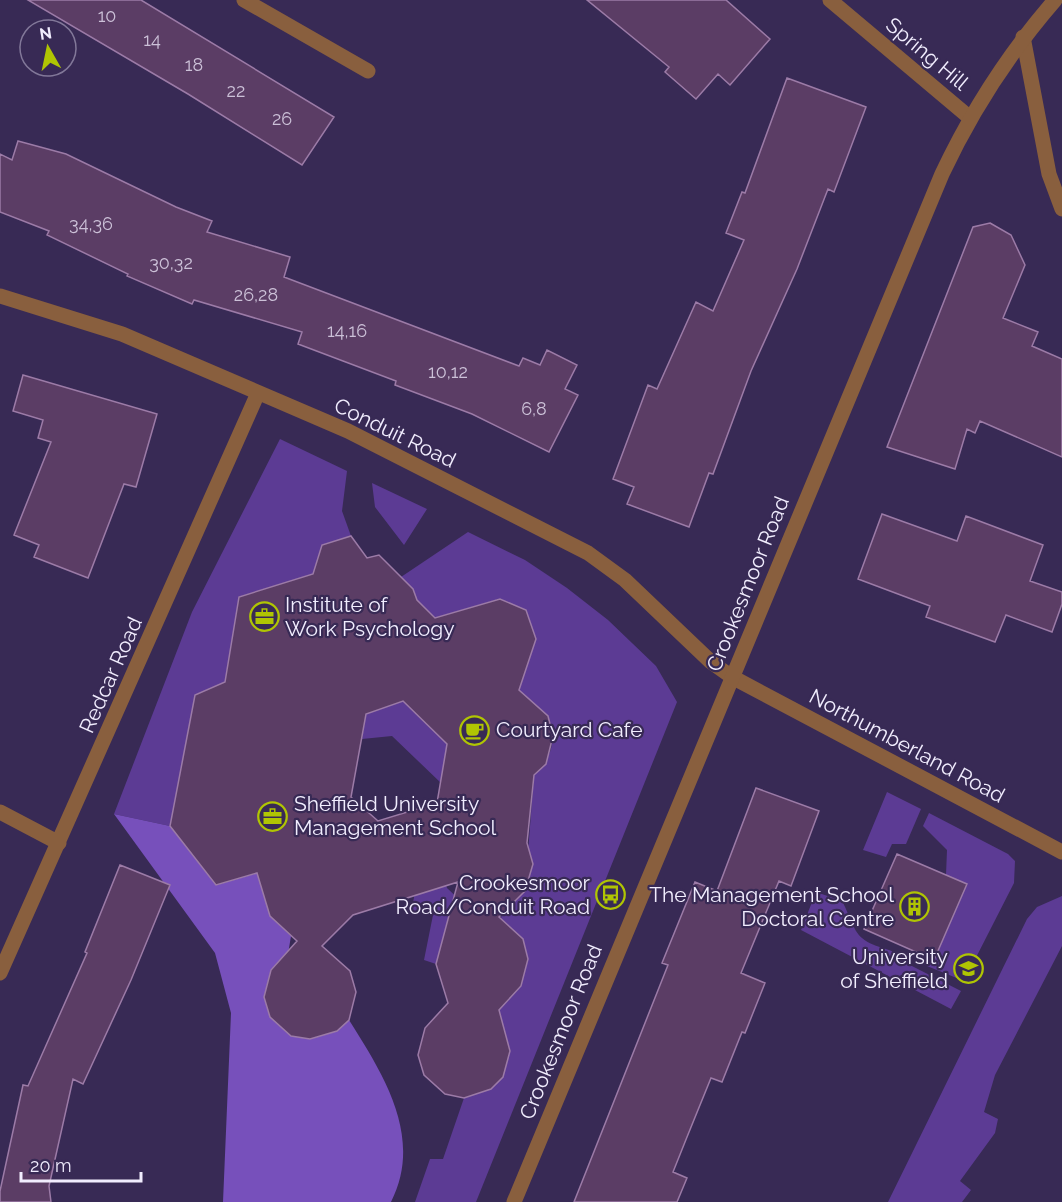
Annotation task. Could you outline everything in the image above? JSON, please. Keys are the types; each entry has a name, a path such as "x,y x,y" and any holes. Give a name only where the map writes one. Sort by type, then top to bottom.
{"street":[{"path":"244,0 368,71"},
{"name":"Spring Hill","path":"830,0 969,117"},
{"name":"Crookesmoor Road","path":"513,1202 872,337 969,117 1023,37 1055,0"},
{"path":"1023,37 1049,174 1062,209"},
{"name":"Conduit Road","path":"0,296 122,334 348,431 588,553 625,580 711,662 732,677"},
{"name":"Redcar Road","path":"0,973 258,393"},
{"name":"Northumberland Road","path":"732,677 1062,852"},
{"path":"0,812 59,843"}],"shaded area":[{"path":"280,439 347,471 342,511 351,536 322,545 313,574 239,597 225,682 195,695 170,826 114,814 192,612"},
{"path":"372,483 427,509 404,545 375,507"},
{"path":"468,532 525,560 567,588 608,620 656,666 677,702 476,1202 415,1202 430,1159 443,1159 464,1098 491,1089 503,1077 510,1050 504,1030 493,1019 496,1003 510,998 521,986 528,959 523,939 501,919 503,906 514,903 525,891 534,775 545,762 551,749 552,737 550,725 535,705 508,692 536,639 526,610 499,599 435,618 417,600 413,589 401,577"},
{"path":"403,701 447,744 441,783 392,736 362,739 366,714"},
{"path":"887,792 921,809 906,844 892,844 886,857 863,850"},
{"path":"929,813 1008,854 1015,861 1014,883 964,981 922,964 920,954 946,875 947,850 923,826"},
{"path":"114,814 170,826 216,885 272,869 270,916 291,936 288,954 271,970 264,996 270,1017 291,1036 310,1039 337,1031 349,1020 386,1084 401,1130 403,1154 400,1178 391,1202 223,1202 231,1013 215,953"},
{"path":"421,864 440,868 447,888 464,904 436,964 424,960 433,915 411,912"},
{"path":"816,892 842,901 856,931 867,942 897,954 906,963 961,991 951,1009 801,930"},
{"path":"1062,896 1062,946 995,1075 984,1112 998,1119 995,1133 960,1181 971,1190 962,1202 888,1202 1027,919 1037,907"}],"building":[{"path":"28,0 141,0 334,117 302,165 78,29 78,18 59,18"},
{"path":"587,0 726,0 770,39 730,85 718,74 696,99 665,72 669,67"},
{"path":"787,78 866,107 834,192 828,189 797,269 751,371 713,474 709,473 689,527 627,504 634,487 613,479 648,385 657,389 696,302 713,311 744,240 726,233 742,192 745,193"},
{"path":"18,141 66,154 176,207 212,221 207,232 290,257 284,277 519,366 523,358 540,365 547,350 577,365 565,389 578,395 549,452 472,414 395,385 396,381 298,344 302,332 194,300 192,304 127,276 128,274 47,235 49,231 0,212 0,154 12,160"},
{"path":"990,223 1011,235 1025,265 1003,318 1038,332 1032,346 1062,359 1062,457 980,421 975,433 967,429 955,469 887,447 973,227"},
{"path":"23,375 157,414 136,487 124,484 88,578 34,557 39,545 14,535 51,442 38,438 43,420 13,411"},
{"path":"882,514 957,541 966,516 1043,545 1030,581 1062,592 1062,604 1052,632 1006,615 995,642 926,617 930,606 858,579"},
{"name":"Sheffield University Management School","path":"351,536 367,558 379,555 413,589 417,600 435,618 500,599 526,610 536,639 519,690 548,716 553,736 546,764 534,775 527,843 533,864 525,891 499,917 523,939 528,959 521,986 499,1010 510,1051 503,1077 491,1089 464,1098 445,1094 424,1075 418,1055 425,1028 448,1003 436,964 458,882 353,915 322,946 350,971 356,992 349,1020 337,1031 310,1039 291,1036 270,1017 264,997 271,970 297,941 270,916 257,873 216,885 170,826 195,695 225,682 239,597 313,574 322,545","holes":["403,701 447,744 437,803 378,821 351,797 366,714"]},
{"path":"756,788 819,811 791,886 779,881 741,973 765,983 722,1082 711,1078 687,1137 673,1172 687,1178 677,1202 574,1202 668,965 662,963 695,882 717,891"},
{"name":"The Management School Doctoral Centre","path":"897,854 967,884 934,960 864,929"},
{"path":"120,865 170,885 131,980 83,1084 73,1079 49,1186 51,1202 0,1202 0,1191 23,1085 28,1086 87,953 85,952"}],"place":[{"name":"Institute of Work Psychology","path":"264,617"},
{"name":"Courtyard Cafe","path":"475,730"},
{"name":"Sheffield University Management School","path":"273,816"},
{"name":"Crookesmoor Road/Conduit Road","path":"611,895"},
{"name":"The Management School Doctoral Centre","path":"915,907"},
{"name":"University of Sheffield","path":"969,969"}]}
